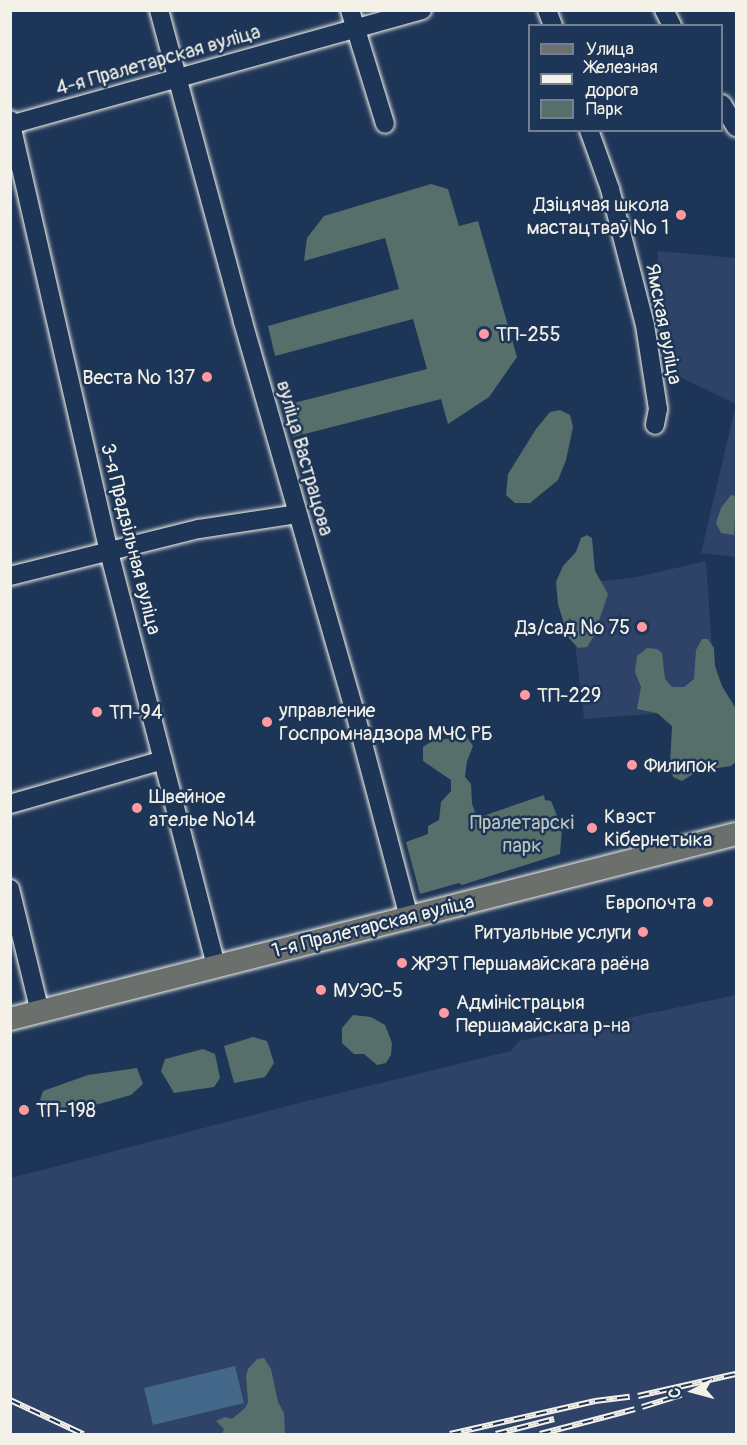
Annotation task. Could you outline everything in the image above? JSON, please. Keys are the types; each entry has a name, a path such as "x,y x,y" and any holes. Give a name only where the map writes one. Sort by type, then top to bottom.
{"main road":[{"name":"1-я Пралетарская вуліца","path":"10,1019 736,834"}],"street":[{"name":"вуліца Вастрацова","path":"159,10 297,514 355,713 409,917"},
{"name":"4-я Пралетарская вуліца","path":"11,123 177,78 353,19 422,10"},
{"path":"664,10 671,24"},
{"path":"353,19 385,124"},
{"path":"723,107 736,127"},
{"name":"3-я Прадзільная вуліца","path":"11,123 109,552 216,967"},
{"name":"Ямская вуліца","path":"590,132 612,198 645,325 658,409 655,425"},
{"path":"10,576 199,529 297,514"},
{"path":"10,804 163,760"},
{"path":"10,889 40,1012"}],"shaded area":[{"path":"658,251 736,258 736,404 678,376 654,344"},
{"path":"736,404 736,557 701,553"},
{"name":"Дз/сад № 75","path":"706,561 716,709 584,719 568,585 637,577"},
{"path":"736,995 736,1434 11,1434 11,1178 295,1104 511,1051 519,1041"},
{"path":"235,1366 244,1403 153,1425 144,1388"}],"green space":[{"path":"431,184 448,189 459,226 478,221 517,357 489,397 448,424 441,399 293,437 286,405 427,369 413,319 275,356 268,326 399,289 385,238 304,261 307,238 324,216"},
{"path":"560,410 570,415 573,427 566,460 558,480 530,503 515,503 506,495 508,474 536,429 550,412"},
{"path":"731,495 736,496 734,535 721,533 716,523 721,508"},
{"path":"587,535 592,538 595,571 608,594 594,636 587,647 578,648 568,637 558,604 556,582 563,566 576,552 581,538"},
{"path":"702,639 708,639 714,648 715,666 722,686 736,709 736,762 731,766 698,771 682,781 673,777 670,767 672,726 657,713 637,709 641,687 635,672 637,656 647,648 657,649 662,653 665,679 672,687 684,687 694,679 696,650"},
{"name":"Пралетарскі парк","path":"466,736 473,746 467,761 465,777 471,784 472,804 477,818 544,795 545,800 551,801 562,828 560,854 462,885 459,883 420,894 406,842 428,834 428,826 439,820 441,802 451,791 451,780 423,761 423,747 432,741"},
{"path":"353,1015 371,1017 385,1025 392,1043 391,1055 386,1063 377,1065 364,1054 354,1054 342,1043 342,1028"},
{"path":"253,1037 267,1041 274,1063 265,1077 234,1083 224,1046"},
{"path":"203,1049 215,1054 220,1078 214,1087 174,1093 161,1071 165,1059"},
{"path":"137,1068 143,1084 131,1095 92,1106 55,1108 40,1100 43,1091 88,1075"},
{"path":"264,1358 271,1369 278,1402 284,1413 285,1434 222,1434 224,1429 216,1421 225,1417 232,1419 245,1408 248,1402 246,1376 248,1369 257,1359"}],"railway":[{"path":"638,1396 736,1374"},
{"path":"642,1407 681,1395"},
{"path":"450,1434 595,1401 630,1397"},
{"path":"10,1400 83,1434"},
{"path":"540,1434 635,1409"},
{"path":"496,1434 554,1419"}],"place":[{"name":"Дзіцячая школа мастацтваў № 1","path":"681,215"},
{"name":"ТП-255","path":"484,334"},
{"name":"Веста № 137","path":"207,377"},
{"name":"Дз/сад № 75","path":"642,627"},
{"name":"ТП-229","path":"525,695"},
{"name":"ТП-94","path":"97,712"},
{"name":"управление Госпромнадзора МЧС РБ","path":"267,722"},
{"name":"Филипок","path":"632,765"},
{"name":"Швейное ателье №14","path":"137,808"},
{"name":"Квэст Кібернетыка","path":"592,828"},
{"name":"Европочта","path":"708,902"},
{"name":"Ритуальные услуги","path":"643,932"},
{"name":"ЖРЭТ Першамайскага раёна","path":"402,963"},
{"name":"МУЭС-5","path":"321,990"},
{"name":"Адміністрацыя Першамайскага р-на","path":"444,1013"},
{"name":"ТП-198","path":"24,1110"}]}
